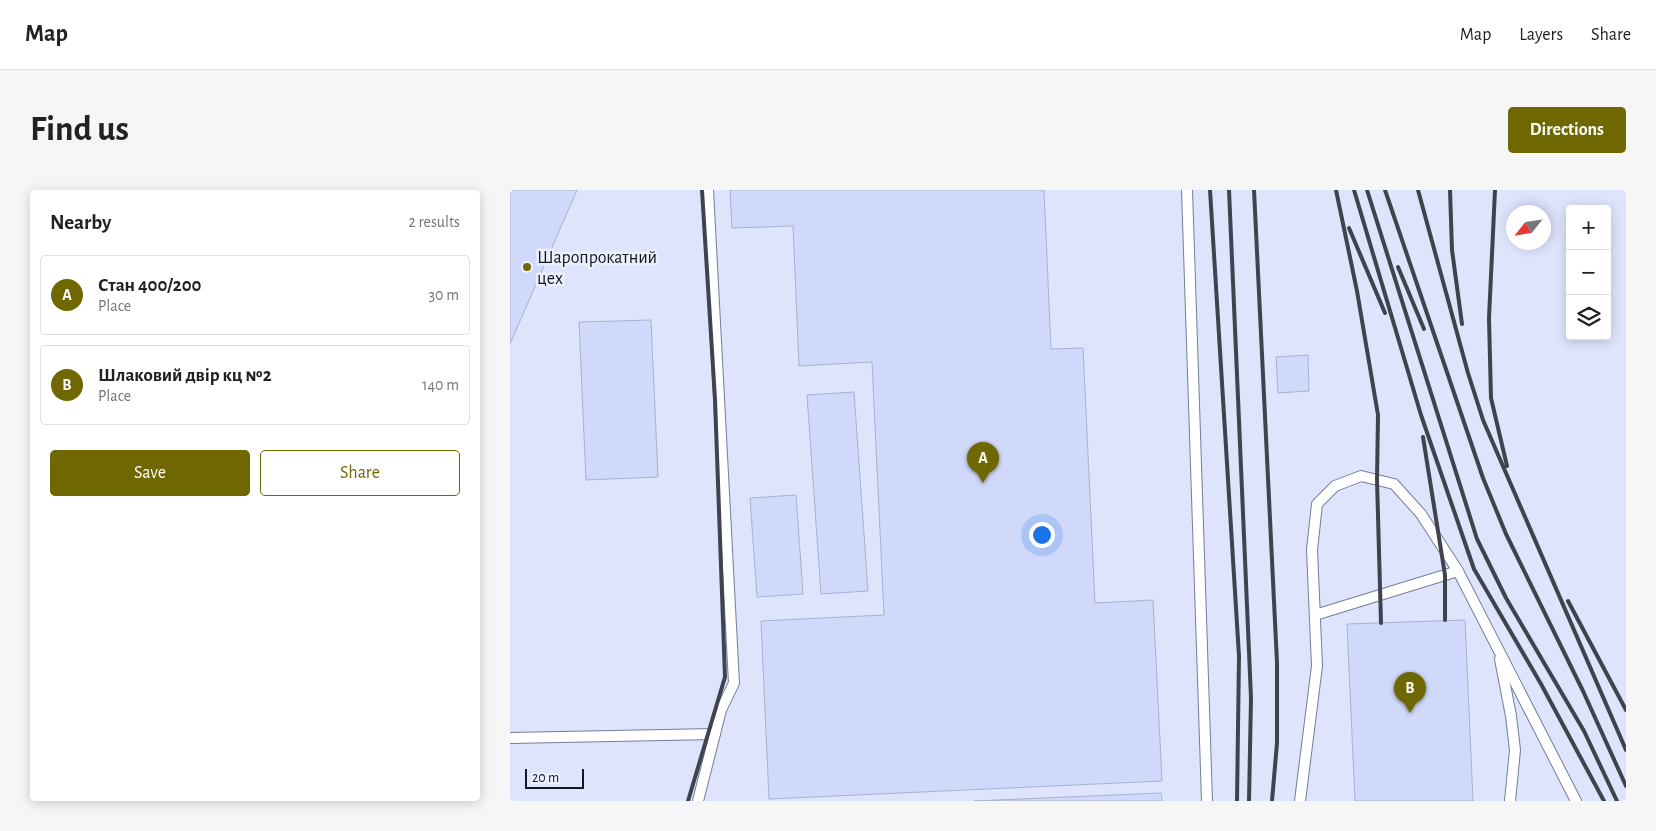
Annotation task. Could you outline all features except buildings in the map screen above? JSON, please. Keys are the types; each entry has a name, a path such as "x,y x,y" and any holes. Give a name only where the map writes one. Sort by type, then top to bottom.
{"lane":[{"path":"698,801 721,710 734,683 708,190"},
{"path":"1187,190 1206,801"},
{"path":"1300,801 1317,666 1312,550 1317,504 1335,486 1361,476 1394,484 1421,514 1458,571 1576,801"},
{"path":"1315,615 1458,571"},
{"path":"1497,647 1511,716 1515,750 1510,801"},
{"path":"510,738 715,734"}],"shaded area":[{"path":"510,190 1626,190 1626,801 510,801"}],"railway":[{"path":"688,801 725,677 715,399 702,190"},
{"path":"1210,190 1239,656 1237,801"},
{"path":"1229,190 1251,698 1249,801"},
{"path":"1254,190 1277,663 1277,743 1272,801"},
{"path":"1336,190 1357,291 1378,415 1377,480 1381,623"},
{"path":"1354,190 1421,415 1474,569 1541,684 1604,801"},
{"path":"1367,190 1477,539 1506,598 1584,731 1617,801"},
{"path":"1385,190 1483,478 1506,534 1583,691 1626,786"},
{"path":"1418,190 1468,373 1483,420 1626,750"},
{"path":"1450,190 1452,250 1462,324"},
{"path":"1495,190 1489,318 1491,398 1507,466"},
{"path":"1349,228 1385,313"},
{"path":"1398,267 1424,329"},
{"path":"1423,437 1445,575 1445,620"},
{"path":"1568,601 1626,710"}],"place":[{"name":"Шаропрокатний цех","path":"527,267"},
{"name":"Стан 400/200","path":"983,483"},
{"name":"Шлаковий двір кц №2","path":"1410,713"}]}
